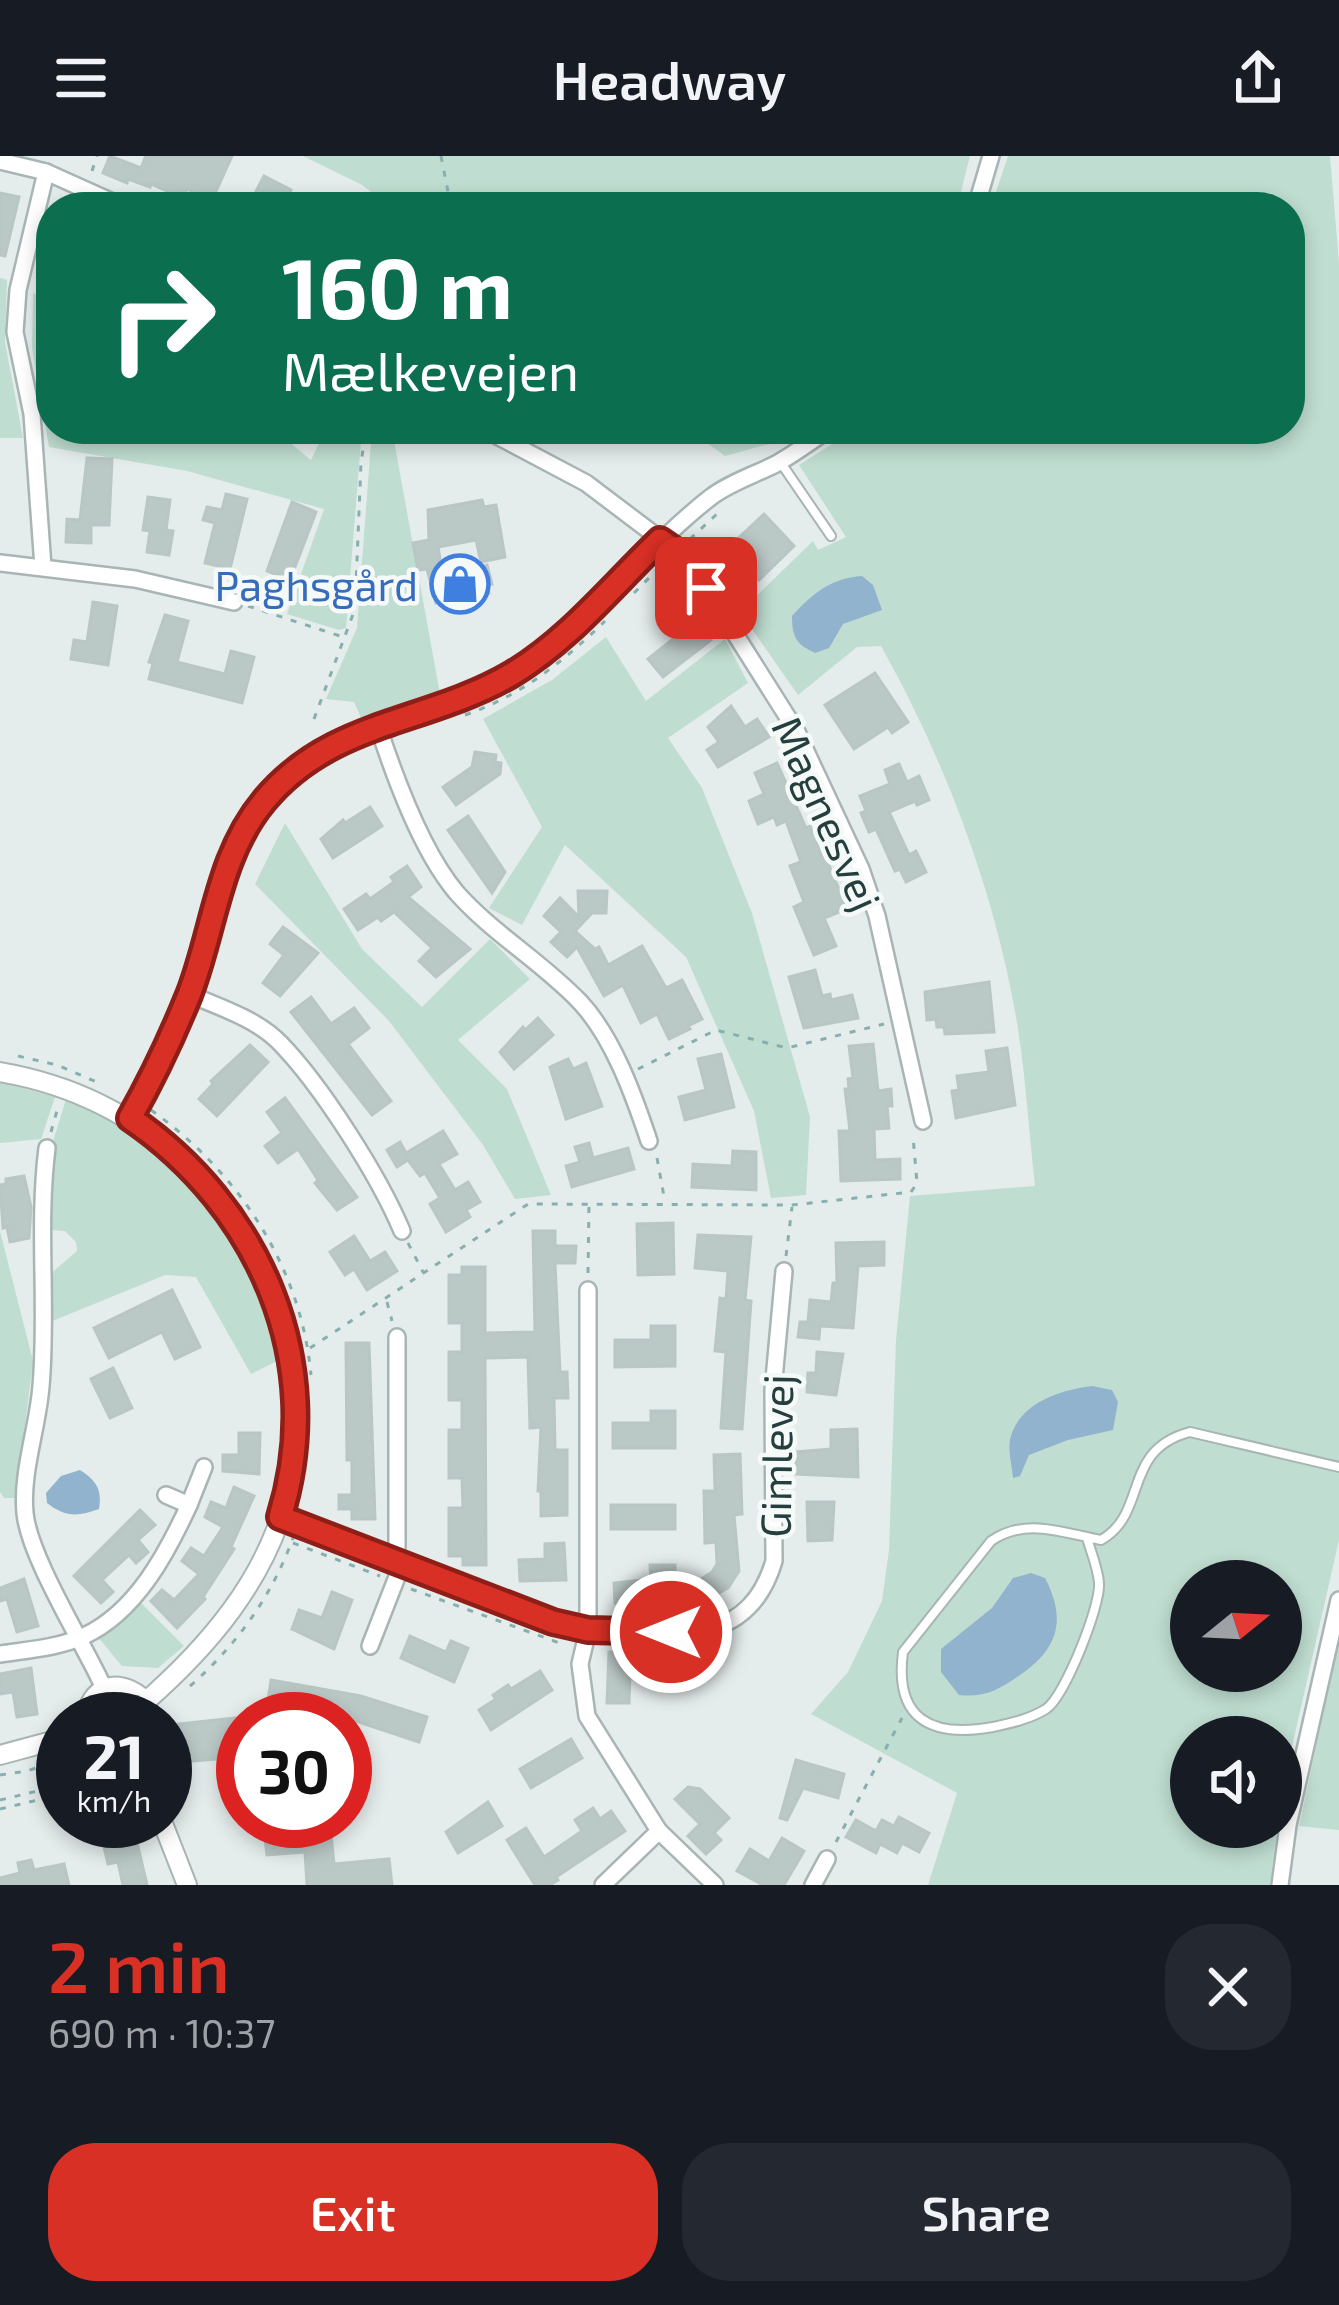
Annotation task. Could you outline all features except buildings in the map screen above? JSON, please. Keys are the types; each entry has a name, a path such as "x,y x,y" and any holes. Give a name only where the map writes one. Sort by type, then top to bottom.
{"street":[{"path":"980,192 991,156"},
{"path":"0,161 46,172 94,192"},
{"path":"41,192 46,172"},
{"path":"36,214 18,290 15,332 32,414 43,567"},
{"name":"Magnesvej","path":"512,444 586,483 676,551 706,588 796,732 861,868 877,916 922,1121"},
{"path":"135,1110 189,994 232,856 261,804 312,756 510,675 547,650 660,540 716,493 807,444"},
{"path":"0,563 135,579 235,602"},
{"path":"378,726 391,766 439,869 459,895 582,1004 623,1077 649,1142"},
{"path":"189,994 255,1024 278,1041 353,1144 388,1198 402,1231"},
{"path":"0,1072 135,1110 209,1186 239,1226 263,1270 280,1318 296,1403 289,1521 211,1640 163,1692"},
{"path":"47,1148 40,1201 45,1308 41,1388 25,1512 32,1542 104,1688"},
{"name":"Gimlevej","path":"289,1521 553,1622 585,1639 718,1628 750,1610 766,1587 774,1562 773,1390 784,1271"},
{"path":"588,1290 582,1693 587,1716 659,1831 715,1885"},
{"path":"370,1646 395,1582 397,1563 397,1337"},
{"path":"0,1654 80,1638 95,1630 166,1556 204,1467"},
{"path":"166,1495 189,1505"},
{"path":"1280,1885 1288,1825 1339,1600"},
{"path":"100,1692 128,1688 131,1692"},
{"path":"0,1755 36,1745"},
{"path":"603,1885 659,1831"},
{"path":"173,1848 187,1885"},
{"path":"813,1885 827,1859"}],"lane":[{"path":"780,462 831,536"},
{"path":"1087,1538 1100,1587 1067,1685 1048,1707 1018,1722 968,1732 945,1731 923,1722 908,1706 900,1675 903,1652 991,1541 1024,1525 1101,1540 1117,1532 1152,1451 1167,1438 1190,1432 1339,1467"}],"path":[{"path":"86,188 97,156"},
{"path":"441,156 447,192"},
{"path":"314,718 355,609 364,444"},
{"path":"235,602 346,638"},
{"path":"623,1077 716,1030 787,1048 898,1021"},
{"path":"13,1055 57,1065 98,1082"},
{"path":"47,1148 63,1088"},
{"path":"135,1110 218,1166 246,1201 291,1286 308,1349 312,1386"},
{"path":"308,1349 520,1207 540,1203 792,1205 915,1190 912,1129 922,1121"},
{"path":"649,1142 655,1146 665,1203"},
{"path":"588,1290 589,1203"},
{"path":"784,1271 792,1205"},
{"path":"402,1231 424,1274"},
{"path":"386,1300 397,1337"},
{"path":"190,1687 217,1663 268,1592 292,1542 289,1521"},
{"path":"292,1542 556,1644 585,1639"},
{"path":"827,1859 908,1706"},
{"path":"0,1775 36,1769"},
{"path":"0,1800 36,1791"},
{"path":"0,1809 36,1800"}],"green space":[{"path":"303,156 970,156 961,192 371,192"},
{"path":"1008,156 1330,156 1339,263 1339,1540 1299,1716 1170,1716 1170,1848 1274,1848 1270,1885 928,1885 957,1793 811,1714 848,1672 882,1601 889,1550 896,1340 910,1196 1035,1186 1018,1029 997,930 966,832 905,690 881,646 857,647 798,695 740,612 813,541 818,550 846,537 799,465 832,444 1305,444 1305,192 996,192"},
{"path":"0,278 7,280 5,342 23,438 0,438"},
{"path":"33,293 36,371 32,348"},
{"path":"291,444 311,460 319,444 361,444 346,628 287,614 324,509 187,471 49,447"},
{"path":"371,444 395,444 440,694 363,722 354,702 326,699 357,628"},
{"path":"709,444 769,444 725,456"},
{"path":"606,637 646,701 725,639 748,683 668,738 702,788 752,913 810,1117 806,1195 771,1198 754,1111 686,957 565,845 522,925 489,908 542,827 483,719 552,680"},
{"path":"285,823 362,949 422,1007 490,939 530,979 458,1040 507,1089 551,1195 515,1199 483,1145 389,1021 255,884"},
{"path":"0,1082 55,1097 41,1139 0,1143"},
{"path":"66,1099 131,1130 211,1201 257,1274 281,1359 251,1374 196,1277 165,1275 50,1322 50,1274 77,1251 76,1242 65,1231 49,1230 51,1148"},
{"path":"0,1231 33,1361 16,1498 4,1498 0,1492"},
{"path":"140,1602 184,1646 158,1668 122,1666 97,1636"},
{"path":"1339,1641 1339,1830 1302,1826"}],"water":[{"path":"862,576 873,585 882,610 843,624 829,648 815,653 799,643 792,616 823,589"},
{"path":"1092,1386 1112,1390 1118,1402 1113,1430 1029,1455 1020,1476 1013,1478 1010,1440 1022,1417 1054,1395"},
{"path":"80,1470 97,1486 99,1509 72,1514 47,1503 46,1493 61,1476"},
{"path":"1031,1573 1045,1578 1056,1607 1050,1644 1033,1665 1006,1684 984,1694 959,1695 941,1672 941,1649 992,1608 1013,1578"}],"place":[{"name":"Paghsgård","path":"460,584"}],"route":[{"path":"671,1632 588,1630 553,1622 280,1517 288,1492 296,1403 280,1318 263,1270 239,1226 209,1186 174,1150 130,1118 189,994 232,856 261,804 289,774 341,740 510,675 547,650 660,540 676,551 706,588"}]}
